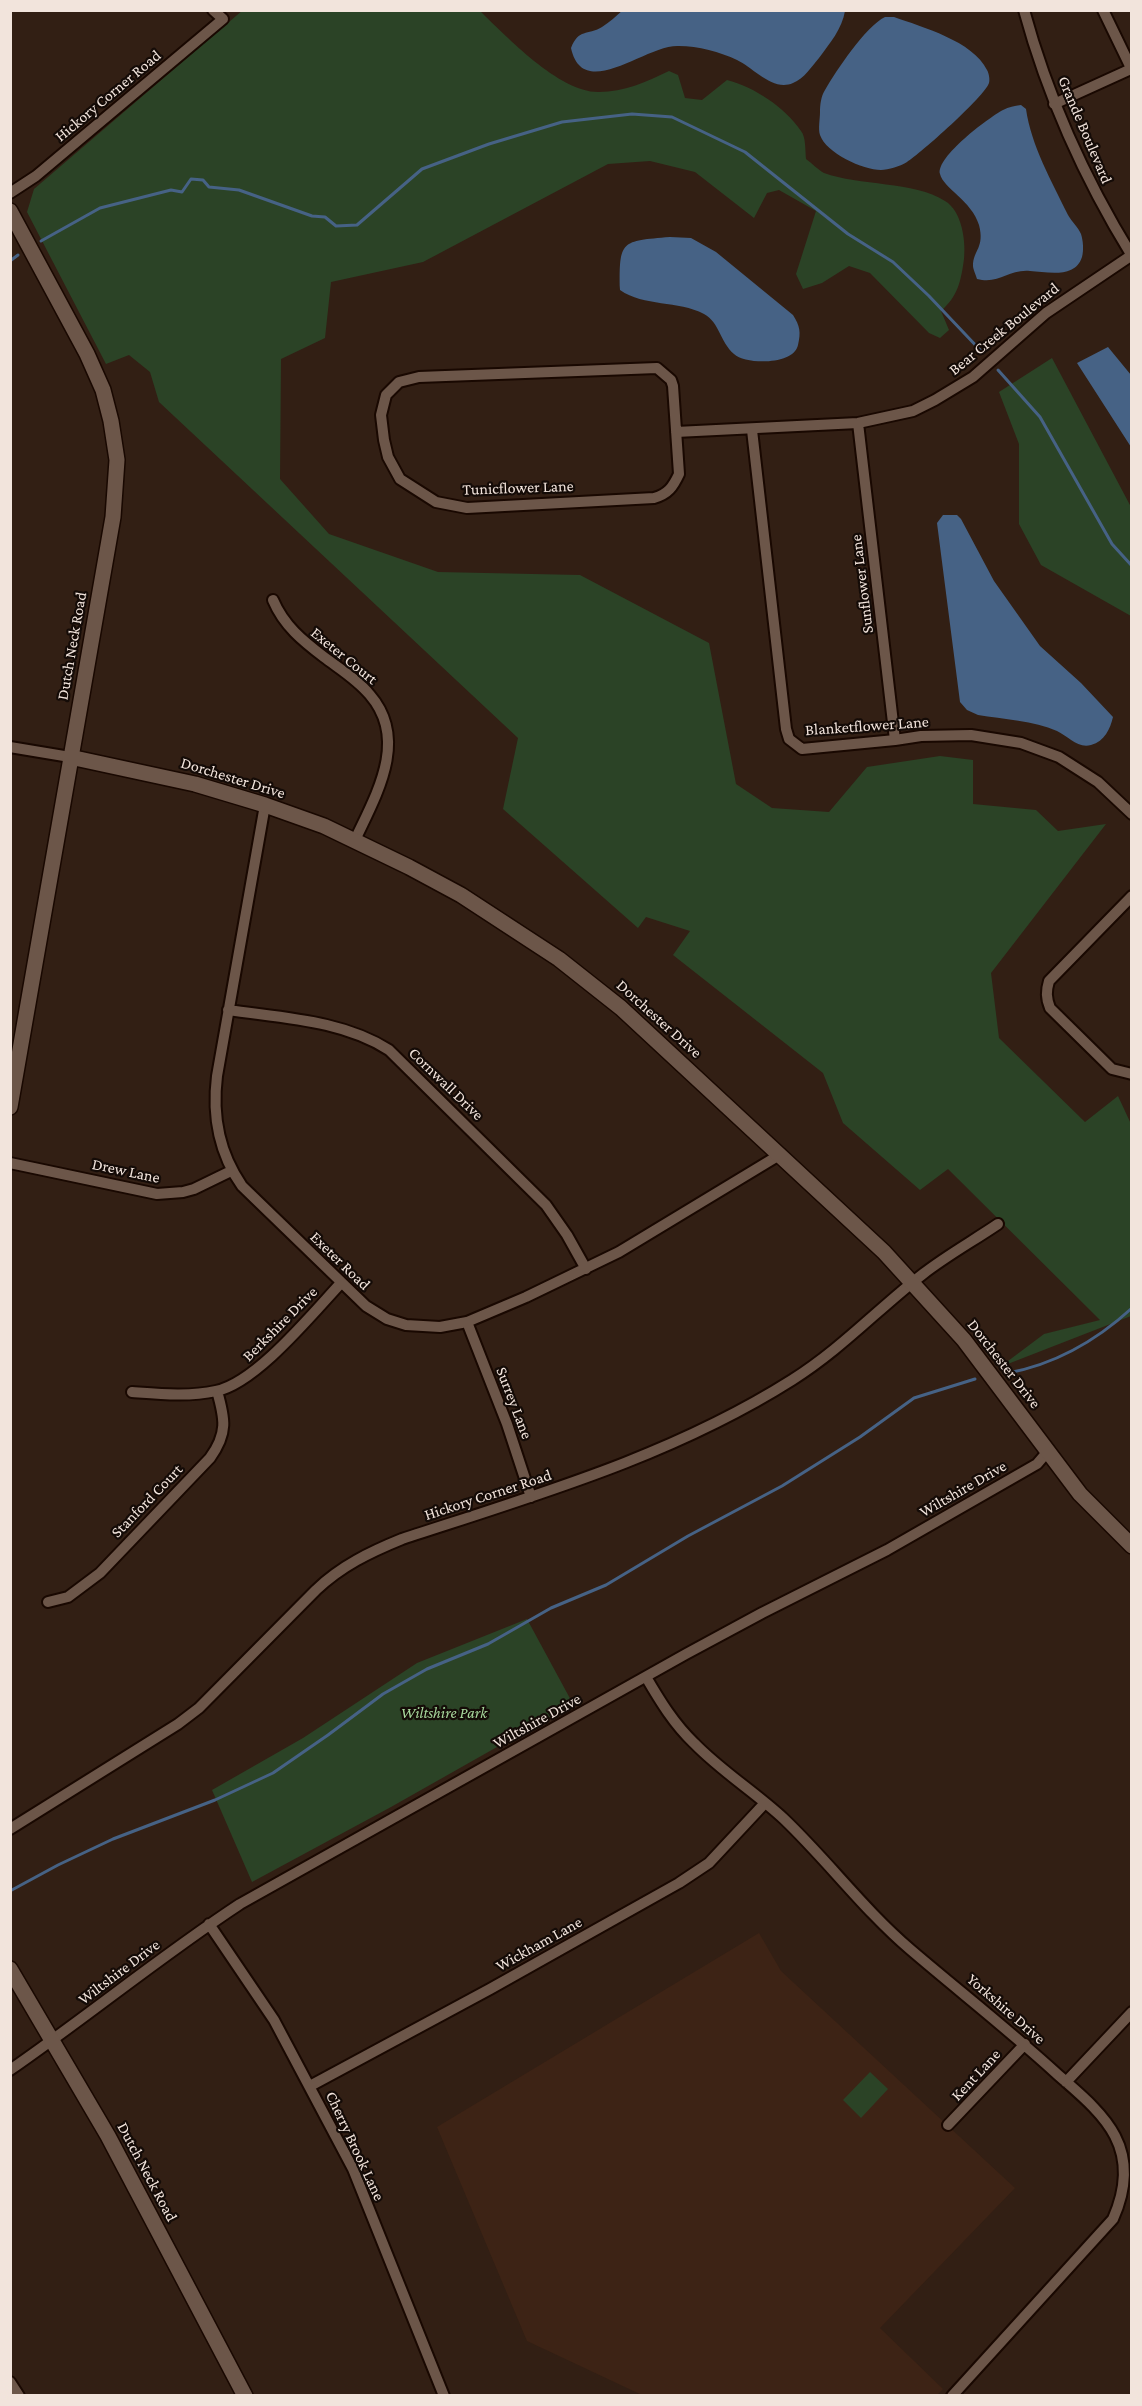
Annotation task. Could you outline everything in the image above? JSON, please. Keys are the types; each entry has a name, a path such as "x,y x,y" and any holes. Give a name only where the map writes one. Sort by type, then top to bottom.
{"street":[{"name":"Hickory Corner Road","path":"10,193 36,176 223,20 213,10"},
{"name":"Grande Boulevard","path":"1024,10 1054,104 1083,169 1131,255"},
{"path":"1054,104 1131,69 1103,10"},
{"name":"Dutch Neck Road","path":"10,211 97,375 115,440 117,478 113,518 10,1107"},
{"name":"Bear Creek Boulevard","path":"676,432 858,423 913,411 973,377 1046,313 1131,255"},
{"name":"Tunicflower Lane","path":"657,368 672,380 676,432 679,474 666,494 654,498 467,508 436,502 400,478 388,458 381,415 386,395 399,382 419,377 657,368"},
{"name":"Sunflower Lane","path":"858,423 895,740"},
{"name":"Blanketflower Lane","path":"752,430 789,739 802,748 921,736 971,735 1021,743 1059,757 1098,782 1131,814"},
{"name":"Exeter Court","path":"273,600 283,620 298,637 372,696 385,721 389,748 384,776 355,840"},
{"name":"Dorchester Drive","path":"10,747 70,757 195,784 265,805 355,840 461,895 559,959 621,1008 781,1154 913,1282 964,1340 1080,1494 1131,1546"},
{"name":"Exeter Road","path":"265,805 217,1076 214,1107 221,1142 231,1170 252,1197 366,1306 387,1319 406,1325 440,1327 467,1322 619,1252 781,1154"},
{"path":"1131,896 1049,981 1046,990 1050,1008 1058,1016 1112,1069 1131,1074"},
{"name":"Cornwall Drive","path":"228,1010 343,1029 374,1041 389,1050 546,1205 567,1235 586,1269"},
{"name":"Drew Lane","path":"10,1163 157,1194 194,1189 231,1170"},
{"name":"Hickory Corner Road","path":"10,1829 178,1724 199,1708 316,1590 349,1564 376,1549 402,1539 586,1479 675,1443 791,1380 846,1341 913,1282 998,1224"},
{"name":"Berkshire Drive","path":"132,1392 157,1394 217,1391 236,1383 259,1368 341,1283"},
{"name":"Surrey Lane","path":"467,1322 507,1424 531,1497"},
{"name":"Stanford Court","path":"48,1602 68,1597 100,1573 210,1458 220,1443 224,1423 217,1391"},
{"name":"Wiltshire Drive","path":"10,2070 53,2041 209,1924 286,1878 762,1613 914,1535 1037,1464 1049,1450"},
{"name":"Yorkshire Drive","path":"646,1677 666,1711 685,1734 793,1829 887,1928 1025,2044 1066,2082 1115,2136 1124,2164 1123,2193 1107,2228 952,2396"},
{"name":"Wickham Lane","path":"310,2086 679,1883 709,1863 765,1803"},
{"name":"Cherry Brook Lane","path":"209,1924 274,2020 353,2169 444,2396"},
{"name":"Dutch Neck Road","path":"10,1969 108,2136 244,2396"},
{"path":"1066,2082 1131,2012"},
{"name":"Kent Lane","path":"948,2125 1025,2044"},
{"path":"10,2382 19,2396"}],"shaded area":[{"path":"759,1933 781,1971 1015,2188 880,2328 943,2389 937,2395 642,2395 527,2341 437,2127"}],"green space":[{"path":"243,10 480,11 535,62 551,74 584,90 599,92 626,88 669,71 678,75 685,98 702,100 727,80 737,83 768,99 794,122 805,140 806,159 824,173 918,190 945,201 951,206 962,227 964,259 958,288 941,311 949,330 940,338 929,333 870,273 849,266 822,283 803,289 796,274 816,211 779,190 767,193 754,218 695,172 650,161 608,164 423,262 331,282 325,338 281,359 280,479 329,534 438,572 580,575 709,643 736,784 772,808 829,812 867,767 940,756 973,760 973,804 1036,810 1058,831 1106,824 991,973 999,1038 1085,1122 1118,1096 1131,1124 1131,1316 1000,1367 1044,1334 1100,1320 948,1169 920,1190 843,1123 823,1073 673,955 690,931 646,917 638,928 503,809 518,738 159,402 150,372 129,355 106,364 27,212 34,189"},
{"path":"1052,358 1131,507 1131,616 1041,565 1019,524 1019,444 999,392"},
{"name":"Wiltshire Park","path":"527,1619 573,1704 391,1807 252,1882 212,1790 303,1738 417,1663"},
{"path":"870,2072 888,2089 861,2118 843,2100"}],"water":[{"path":"623,10 845,11 838,30 808,72 801,79 786,85 771,82 730,57 686,46 665,48 602,71 588,71 578,64 571,48 574,42 580,35 602,27"},
{"path":"885,17 894,17 918,25 959,43 980,60 988,71 989,83 976,100 914,157 891,169 881,170 855,164 837,154 824,142 819,127 825,90 861,39"},
{"path":"1021,105 1026,109 1032,136 1049,176 1068,215 1081,234 1082,257 1073,269 1060,273 1022,271 998,279 977,279 973,266 981,239 979,225 970,209 942,179 941,167 954,148 975,129 1003,110"},
{"path":"670,237 691,238 716,252 793,315 800,333 795,352 779,360 758,361 740,358 729,349 713,322 704,314 683,307 640,299 620,290 620,261 626,246 641,240"},
{"path":"1108,347 1131,375 1131,447 1077,363"},
{"path":"943,515 957,515 961,519 994,581 1040,646 1081,683 1113,717 1100,741 1091,745 1082,745 1057,731 1038,725 978,715 967,710 960,702 937,523"}],"waterway":[{"path":"41,241 100,208 171,190 182,192 191,179 203,180 209,187 239,190 312,216 325,217 336,226 357,225 422,169 489,144 562,122 632,114 672,117 745,152 848,234 893,262 982,352"},
{"path":"10,261 18,255"},
{"path":"998,370 1040,417 1112,544 1132,566"},
{"path":"1008,1373 1043,1364 1074,1350 1104,1331 1132,1308"},
{"path":"10,1891 113,1839 215,1800 273,1773 383,1694 427,1669 488,1644 551,1608 606,1585 688,1536 782,1486 860,1437 914,1398 975,1379"}]}
